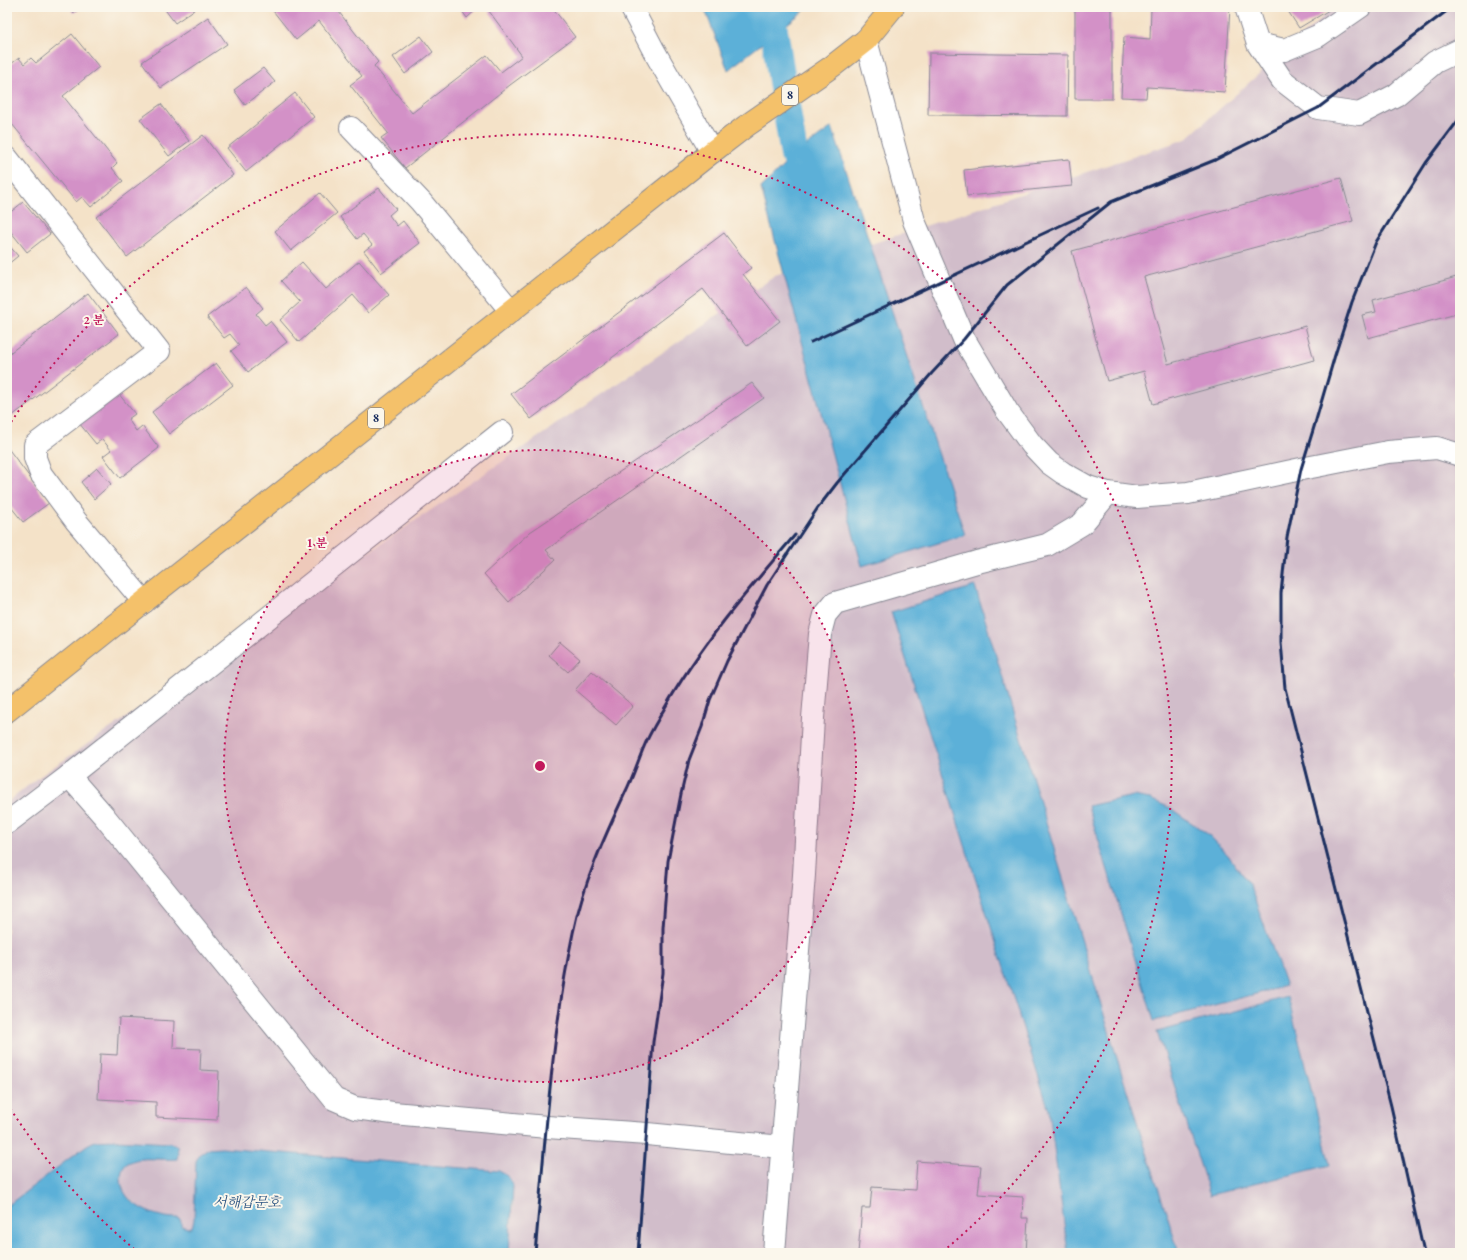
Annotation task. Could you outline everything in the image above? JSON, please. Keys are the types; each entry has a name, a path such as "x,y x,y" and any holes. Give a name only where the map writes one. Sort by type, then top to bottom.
{"main road":[{"name":"8","path":"7,712 712,152 866,40 893,7"}],"street":[{"path":"631,7 654,51 712,152"},
{"path":"1246,7 1258,44 1282,80 1318,108 1359,114 1396,95 1435,62 1460,50"},
{"path":"1258,44 1284,50 1318,36 1360,7"},
{"path":"866,40 914,221 964,339 1007,411 1032,445 1049,463 1063,473 1088,487 1108,494 1138,497 1188,493 1388,452 1437,448 1460,455"},
{"path":"351,128 422,202 511,311"},
{"path":"7,158 159,351 34,444 35,458 41,474 76,521 144,602"},
{"path":"7,823 69,776 502,432"},
{"path":"774,1253 804,875 813,718 820,634 825,615 835,603 977,562 1047,545 1082,524 1108,494"},
{"path":"69,776 109,822 334,1099 355,1108 392,1113 547,1127 647,1134 782,1147"}],"shaded area":[{"path":"1334,7 1460,7 1460,1253 509,1253 513,1201 194,1220 192,1227 188,1228 181,1226 179,1218 170,1218 152,1214 139,1207 125,1194 121,1182 121,1171 127,1163 139,1159 176,1159 170,1143 115,1140 96,1141 87,1145 7,1206 7,803 36,779 775,276 1186,139"}],"water":[{"path":"704,7 809,7 728,70"},
{"path":"832,127 965,535 862,566 761,188 794,155"},
{"path":"975,586 1123,1078 1179,1253 1068,1253 1049,1110 891,612"},
{"path":"1133,796 1150,799 1170,808 1209,835 1228,855 1250,886 1286,986 1154,1021 1088,806"},
{"path":"1288,997 1330,1165 1210,1195 1157,1032"},
{"name":"서해갑문호","path":"115,1140 170,1143 177,1146 177,1159 139,1159 133,1161 124,1166 121,1179 127,1196 142,1209 161,1216 179,1218 181,1221 181,1226 188,1228 192,1227 194,1220 196,1161 200,1154 207,1149 222,1148 499,1171 508,1176 513,1186 509,1253 7,1253 7,1206 87,1145 95,1141"}],"building":[{"path":"70,7 83,7 73,13"},
{"path":"163,7 198,7 175,23"},
{"path":"270,7 335,7 378,62 374,66 412,113 487,55 501,72 522,56 486,7 552,7 575,37 510,85 405,168 381,138 388,133 350,85 362,76 319,21 296,40"},
{"path":"459,7 479,7 467,18"},
{"path":"1075,7 1112,7 1112,99 1075,99"},
{"path":"1151,7 1230,7 1225,92 1147,87 1146,98 1121,97 1124,37 1150,39"},
{"path":"1294,7 1334,7 1299,28 1288,11"},
{"path":"208,17 227,44 161,88 142,62"},
{"path":"72,34 99,67 63,96 117,163 112,168 123,181 91,207 82,197 76,202 7,118 7,67 19,58 24,64 31,58 36,63"},
{"path":"421,36 433,52 405,74 393,57"},
{"path":"929,53 1068,55 1067,116 928,115"},
{"path":"263,68 275,82 245,105 234,90"},
{"path":"295,93 314,117 246,172 227,148"},
{"path":"161,104 189,141 169,156 140,119"},
{"path":"203,135 233,175 127,257 96,217"},
{"path":"1069,159 1072,186 967,196 964,170"},
{"path":"1341,178 1353,221 1144,277 1168,364 1305,326 1314,360 1153,404 1144,371 1107,381 1072,251"},
{"path":"379,188 396,209 389,215 397,226 403,221 420,243 381,273 364,251 372,245 363,234 357,239 340,217"},
{"path":"320,193 337,213 291,251 275,231"},
{"path":"23,202 50,234 27,252 7,227 7,215"},
{"path":"724,233 751,268 743,274 780,321 747,346 703,289 531,419 511,394"},
{"path":"7,243 18,256 7,265"},
{"path":"359,261 389,295 368,313 353,295 299,342 280,320 300,302 281,281 302,262 326,289"},
{"path":"1460,276 1460,313 1368,338 1362,315 1376,312 1373,300"},
{"path":"246,287 263,308 256,314 265,325 270,321 287,342 248,372 231,351 239,345 230,334 224,338 207,317"},
{"path":"88,293 119,334 12,416 7,410 7,355"},
{"path":"216,363 233,385 169,434 152,412"},
{"path":"752,383 764,398 546,550 555,560 509,602 484,574 530,532"},
{"path":"118,393 135,414 128,419 136,431 142,426 159,448 120,478 103,456 111,450 102,439 96,444 79,423"},
{"path":"7,447 49,503 23,522 7,502"},
{"path":"97,468 111,484 94,499 81,482"},
{"path":"560,642 580,659 568,672 549,655"},
{"path":"592,671 633,706 616,725 575,690"},
{"path":"119,1018 174,1021 173,1048 201,1049 200,1070 219,1071 217,1120 156,1117 156,1102 98,1099 100,1054 117,1055"},
{"path":"917,1161 981,1166 978,1194 1023,1197 1022,1218 1028,1218 1026,1253 858,1253 862,1208 870,1208 872,1187 915,1190"}],"waterway":[{"path":"767,7 773,24 794,155"}],"railway":[{"path":"638,1253 653,1042 663,973 663,928 668,861 689,760 702,727 710,700 727,661 767,585 817,509 837,483 932,373 964,339 1007,285 1111,202 1215,160 1318,108 1452,7"},
{"path":"1424,1253 1391,1106 1285,688 1281,642 1281,593 1287,537 1301,469 1352,302 1376,242 1426,163 1460,118"},
{"path":"811,342 1098,208"},
{"path":"535,1253 559,1012 573,933 588,879 647,739 677,687 724,620 795,535"}]}
